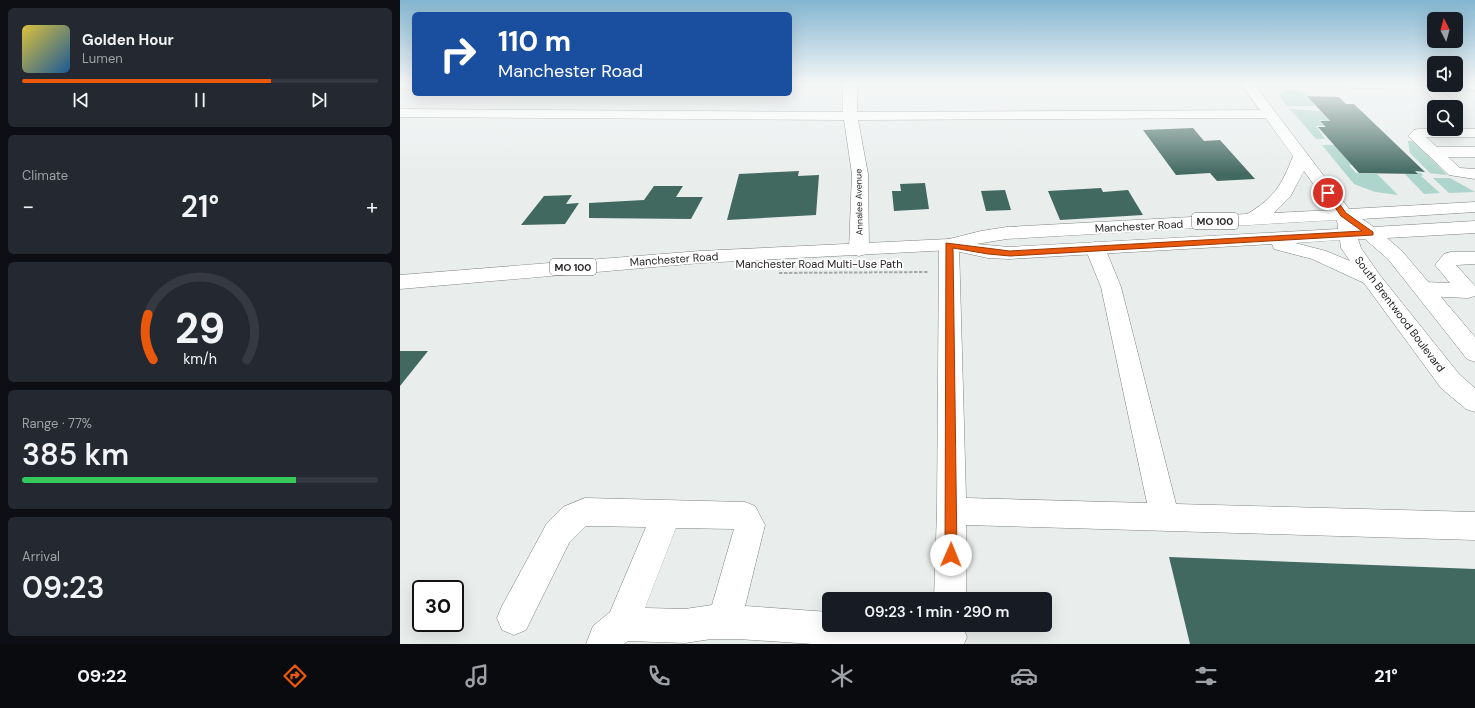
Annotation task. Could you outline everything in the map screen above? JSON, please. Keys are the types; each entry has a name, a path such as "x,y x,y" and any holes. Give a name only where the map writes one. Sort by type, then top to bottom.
{"main road":[{"path":"558,114 850,116 1257,114"},
{"name":"South Brentwood Boulevard","path":"1268,114 1301,156 1345,224 1354,252 1372,279 1450,381 1475,402"},
{"name":"Annalee Avenue","path":"850,116 860,174 859,250"},
{"path":"1466,118 1419,133 1416,136 1455,172 1468,174"},
{"path":"1433,152 1475,152"},
{"path":"1251,220 1280,200 1295,174 1301,156"},
{"name":"Manchester Road","path":"949,245 988,252 1010,253 1250,240 1345,224 1475,207"},
{"name":"Manchester Road","path":"400,282 693,257 949,245 981,237 1007,233 1251,220 1345,224 1370,233 1475,227"},
{"path":"1370,233 1395,255 1475,353"},
{"path":"1250,240 1319,255 1372,279"},
{"path":"949,245 952,511 950,592"},
{"path":"1095,248 1111,287 1165,517"},
{"path":"1471,291 1445,265 1451,258 1475,258"},
{"path":"1423,289 1471,291"},
{"path":"952,511 1475,526"},
{"path":"514,618 558,533 573,517 585,512 745,516 750,525 724,623"},
{"path":"666,514 610,635 682,635 711,622 950,635"}],"path":[{"name":"Manchester Road Multi-Use Path","path":"772,273 927,272"}],"green space":[{"path":"1294,114 1323,114 1329,121 1319,120 1324,126 1316,126 1325,139 1316,139"},
{"path":"1408,141 1414,141 1447,175 1428,173 1430,173 1410,153"},
{"path":"1322,145 1339,145 1357,165 1349,165 1356,173 1377,174 1398,195 1375,192 1354,184"},
{"path":"1416,173 1421,173 1423,175 1421,176 1440,193 1424,194 1405,174 1417,174"},
{"path":"1433,178 1450,178 1475,192 1449,193"}],"building":[{"path":"1324,114 1364,114 1425,172 1415,171 1418,174 1359,173 1318,127 1326,127 1320,121 1330,121"},
{"path":"1193,128 1204,141 1220,140 1255,179 1217,181 1210,173 1176,175 1143,130"},
{"path":"799,171 798,176 819,175 816,215 727,220 739,174"},
{"path":"925,183 929,209 894,211 892,191 901,191 900,184"},
{"path":"654,186 683,186 676,197 703,197 691,219 589,218 589,203 644,200"},
{"path":"1101,188 1103,192 1128,190 1143,215 1060,220 1048,191"},
{"path":"1005,190 1011,210 986,211 981,191"},
{"path":"572,195 566,204 579,203 565,224 521,225 544,196"},
{"path":"400,351 428,351 400,386"},
{"path":"1169,557 1475,569 1475,644 1190,644"}],"route":[{"path":"951,555 952,511 949,245 988,252 1010,253 1370,233 1344,214 1328,193"}]}
